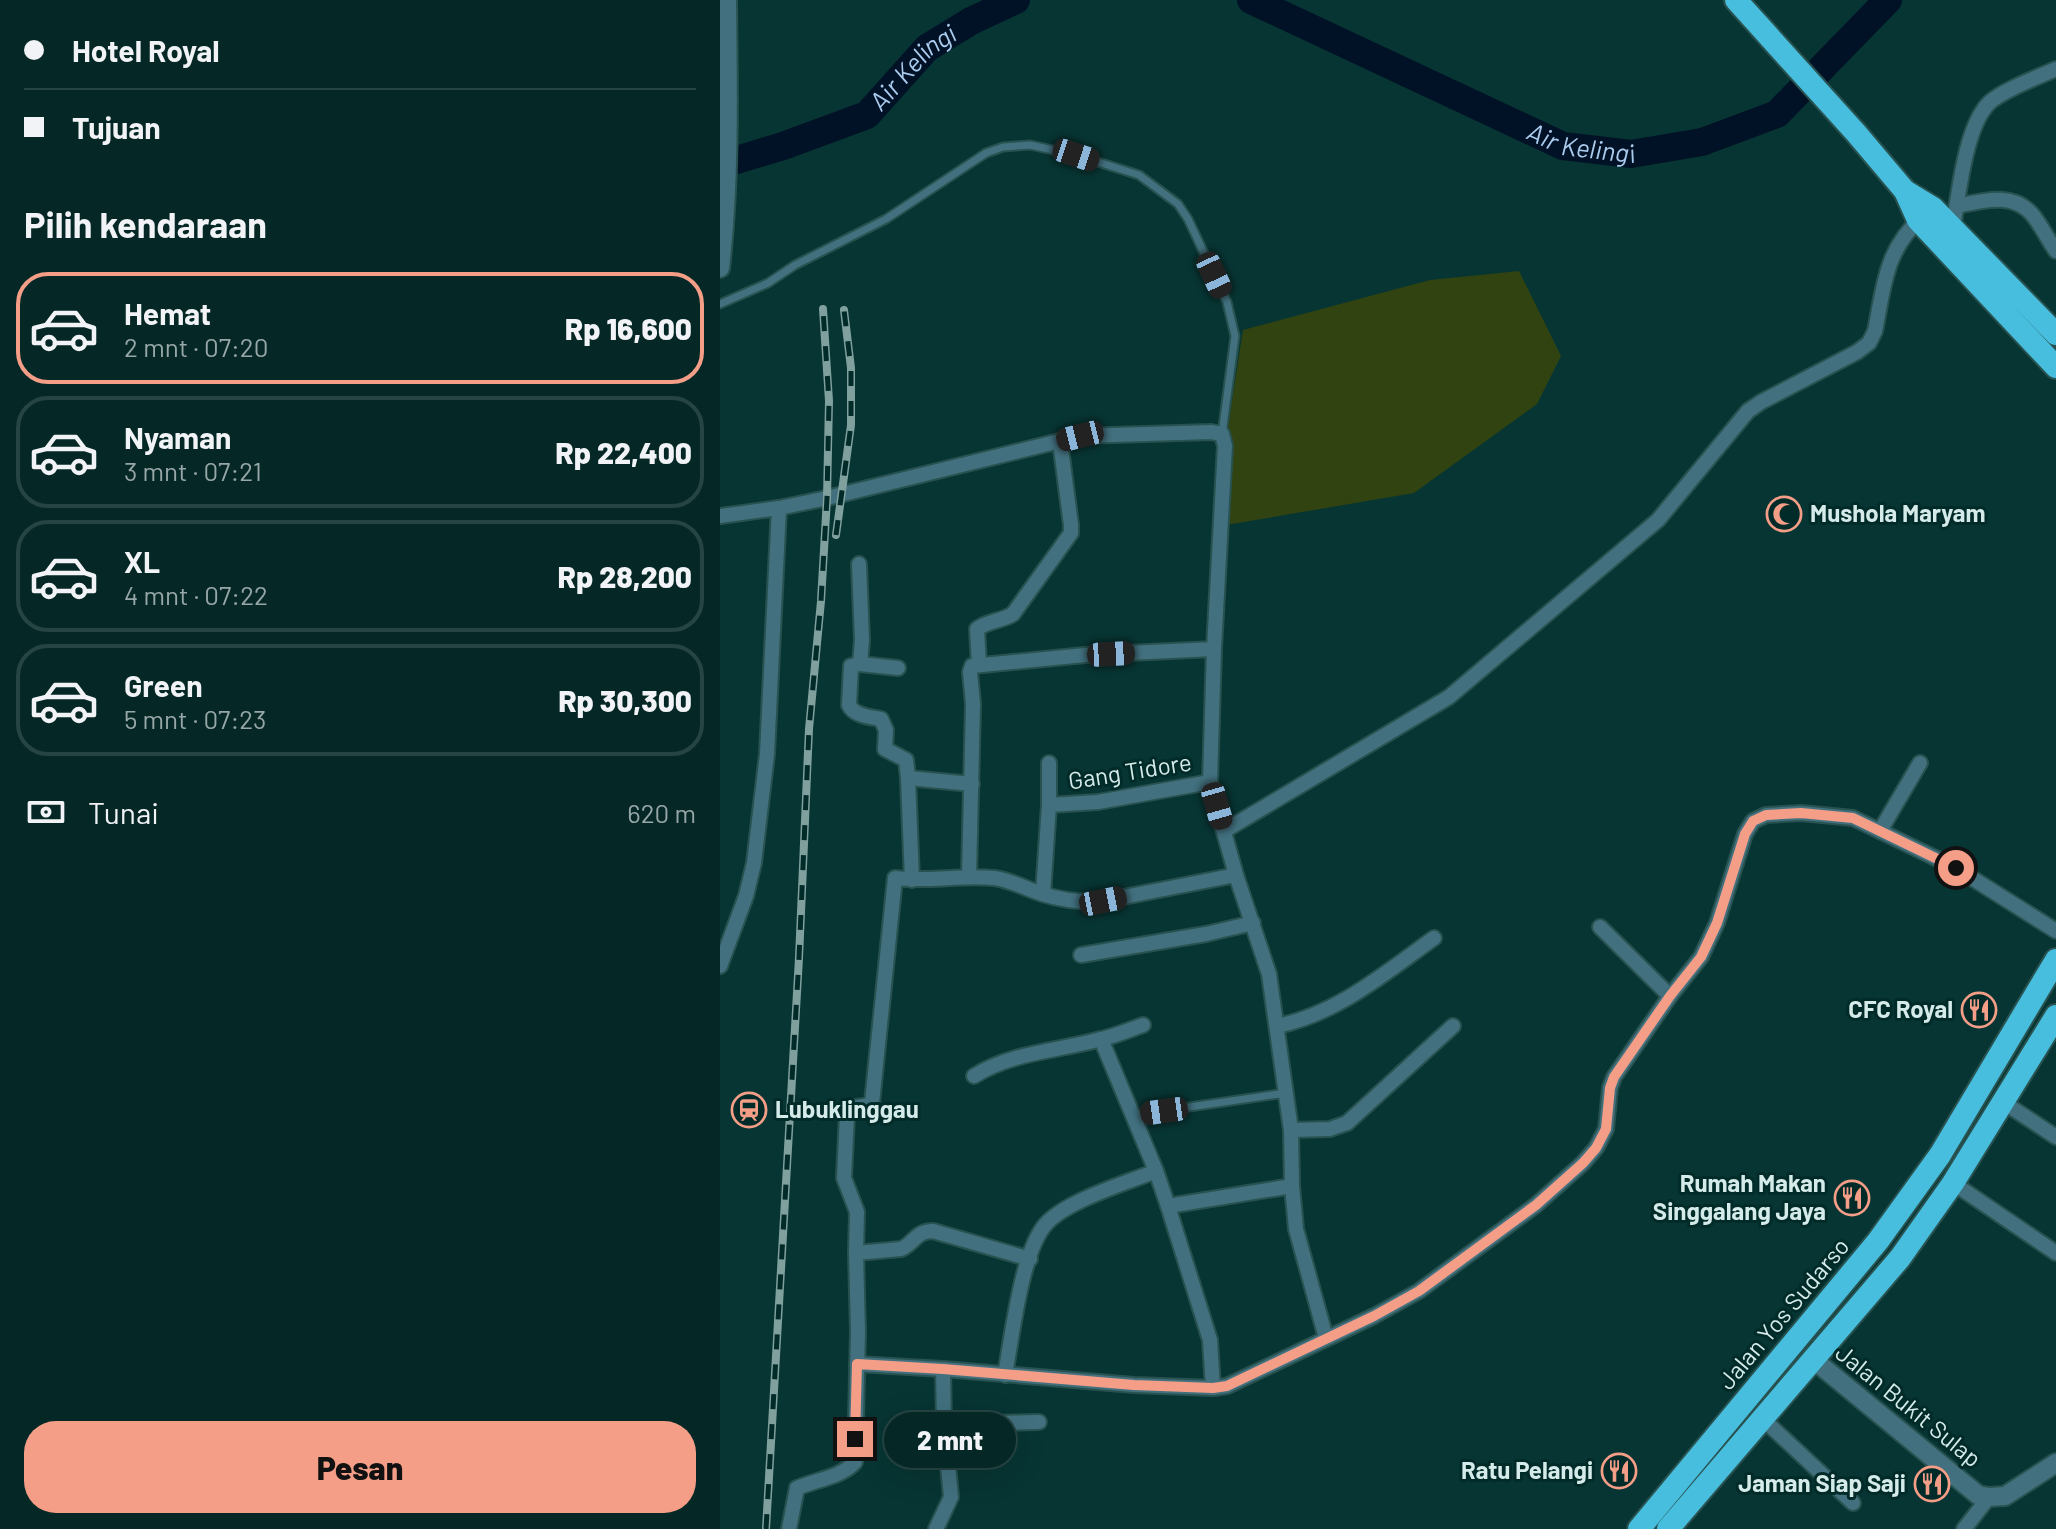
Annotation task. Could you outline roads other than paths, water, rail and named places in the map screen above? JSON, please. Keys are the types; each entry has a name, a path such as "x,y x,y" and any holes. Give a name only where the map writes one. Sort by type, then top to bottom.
{"highway":[{"path":"1738,2 1856,133 2056,367"},
{"path":"1926,214 1955,217 2056,334"},
{"name":"Jalan Yos Sudarso","path":"1639,1529 1878,1241 1940,1155 2056,960"},
{"path":"1668,1529 1900,1258 1953,1183 2056,1016"},
{"path":"1795,1342 1814,1360"}],"street":[{"path":"720,268 728,95 727,0"},
{"path":"1955,217 1966,154 1978,118 1990,102 2056,69"},
{"path":"1955,217 1985,200 2018,202 2033,215 2056,251"},
{"path":"1224,831 1449,697 1658,520 1748,411 1869,343 1875,331 1893,253 1926,214"},
{"path":"720,516 779,508 1091,434 1222,434 1225,446 1210,782 1236,875 1269,974 1291,1130 1296,1229 1326,1338"},
{"path":"979,665 977,629 1013,614 1071,533 1060,441"},
{"path":"720,966 727,925 746,896 754,863 767,754 779,508"},
{"path":"859,564 860,664"},
{"path":"969,877 972,666 1085,655 1214,649"},
{"path":"898,668 851,666 849,705 860,715 881,719 886,730 885,749 906,760 912,880"},
{"path":"1049,763 1049,805"},
{"path":"1880,831 1920,763"},
{"path":"908,778 972,784"},
{"name":"Gang Tidore","path":"1043,894 1049,805 1098,802 1210,782"},
{"path":"857,1364 1213,1388 1227,1386 1374,1316 1419,1291 1536,1205 1596,1148 1606,1129 1614,1077 1701,957 1717,923 1745,834 1753,821 1766,815 1801,813 1853,818 1956,868 2056,931"},
{"path":"789,1529 797,1488 850,1468 855,1462 857,1212 844,1178 847,1114 853,1107 872,1103 895,878 1007,880 1043,894 1077,902 1103,901 1236,875"},
{"path":"1081,955 1253,923"},
{"path":"1600,927 1670,996"},
{"path":"1277,1026 1304,1020 1356,994 1434,938"},
{"path":"974,1076 991,1065 1017,1057 1101,1039 1143,1025"},
{"path":"1291,1130 1330,1129 1347,1123 1453,1026"},
{"path":"1101,1039 1168,1206 1210,1340 1213,1388"},
{"path":"2003,1102 2056,1137"},
{"path":"1005,1375 1020,1291 1033,1246 1045,1224 1071,1205 1156,1171"},
{"path":"1953,1183 2056,1253"},
{"path":"1168,1206 1292,1186"},
{"path":"856,1253 901,1249 919,1233 933,1231 1030,1259"},
{"name":"Jalan Bukit Sulap","path":"1814,1360 1978,1495 2005,1496 2056,1463"},
{"path":"936,1529 951,1497 944,1424 943,1369"},
{"path":"1763,1419 1853,1503"},
{"path":"944,1424 1039,1422"},
{"path":"1964,1529 1989,1497"}],"lane":[{"path":"720,304 768,283 795,265 886,219 986,153 1003,147 1030,145 1076,155 1139,175 1178,204 1188,219 1227,302 1235,336 1222,434"},
{"path":"1133,1115 1286,1093"}],"waterway":[{"name":"Air Kelingi","path":"720,165 867,115 927,48 971,21 1016,0"},
{"name":"Air Kelingi","path":"1251,0 1563,146 1631,154 1702,142 1777,114 1888,0"}],"railway":[{"path":"766,1529 809,729 827,498 829,401 823,309"},
{"path":"836,535 851,425 851,368 844,310"}],"place":[{"name":"Mushola Maryam","path":"1784,514"},
{"name":"CFC Royal","path":"1979,1010"},
{"name":"Lubuklinggau","path":"749,1110"},
{"name":"Rumah Makan Singgalang Jaya","path":"1852,1198"},
{"name":"Ratu Pelangi","path":"1619,1471"},
{"name":"Jaman Siap Saji","path":"1932,1484"}]}
